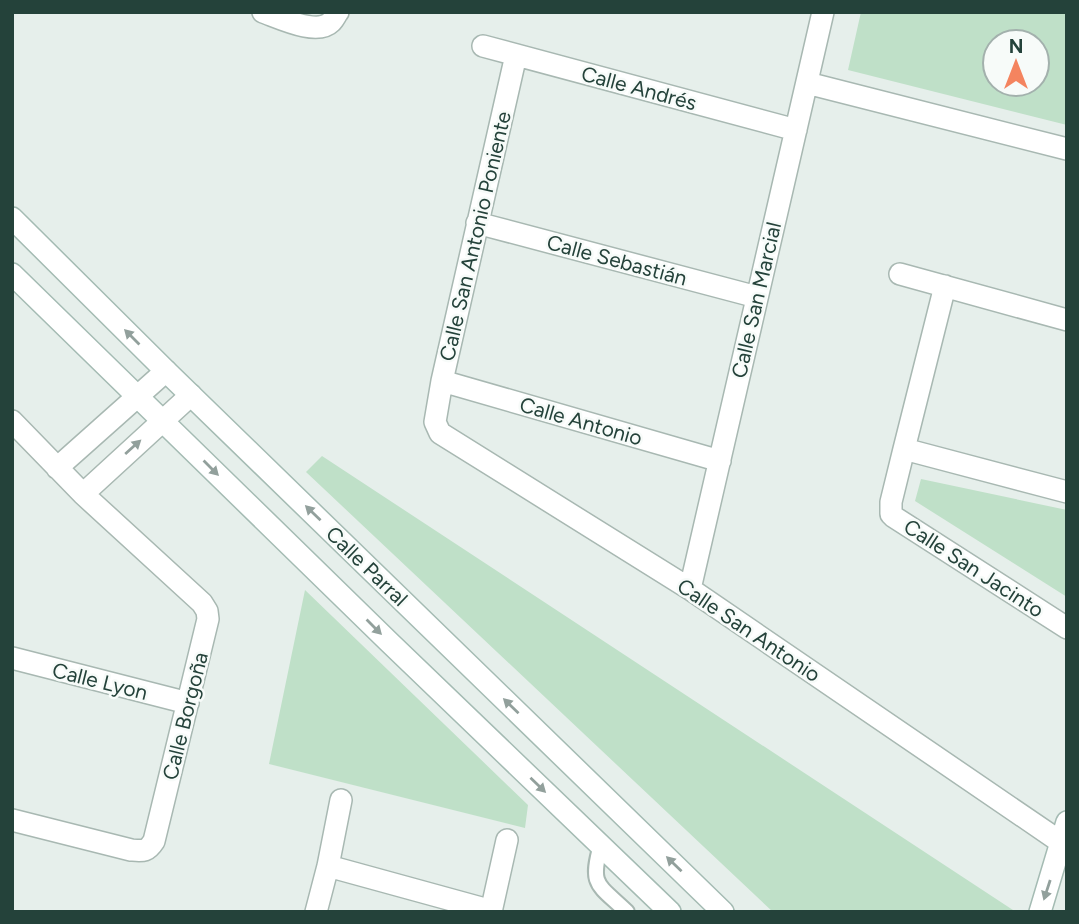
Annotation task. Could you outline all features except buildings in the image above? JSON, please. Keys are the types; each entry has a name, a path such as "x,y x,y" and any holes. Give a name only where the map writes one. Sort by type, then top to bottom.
{"street":[{"path":"263,12 306,26 321,27 330,23 338,12"},
{"name":"Calle San Marcial","path":"690,589 823,12"},
{"name":"Calle Andrés","path":"483,46 796,130"},
{"name":"Calle San Antonio Poniente","path":"436,417 516,55"},
{"path":"807,83 1067,149"},
{"name":"Calle Parral","path":"12,218 723,912"},
{"name":"Calle Sebastián","path":"477,223 757,297"},
{"name":"Calle Parral","path":"12,274 388,642 670,912"},
{"path":"900,274 1067,320"},
{"path":"945,286 904,449 1067,492"},
{"path":"57,468 166,371"},
{"name":"Calle Antonio","path":"442,381 719,461"},
{"path":"83,494 191,395"},
{"name":"Calle San Antonio","path":"436,417 435,422 440,433 690,589 1064,844"},
{"name":"Calle Borgoña","path":"12,421 83,494 202,603 208,618 154,841 149,848 142,851 131,850 12,820"},
{"name":"Calle San Jacinto","path":"904,449 891,502 891,514 1067,628"},
{"name":"Calle Lyon","path":"12,658 188,703"},
{"path":"316,912 341,800"},
{"path":"1040,912 1064,844 1067,822"},
{"path":"328,866 491,912 507,840"}],"lane":[{"path":"601,845 594,875 599,885 627,912"}],"green space":[{"path":"861,12 1067,12 1067,125 848,70"},
{"path":"322,456 1016,912 773,912 306,472"},
{"path":"921,479 1067,510 1067,597 915,501"},
{"path":"305,590 528,805 525,828 269,764"}]}
